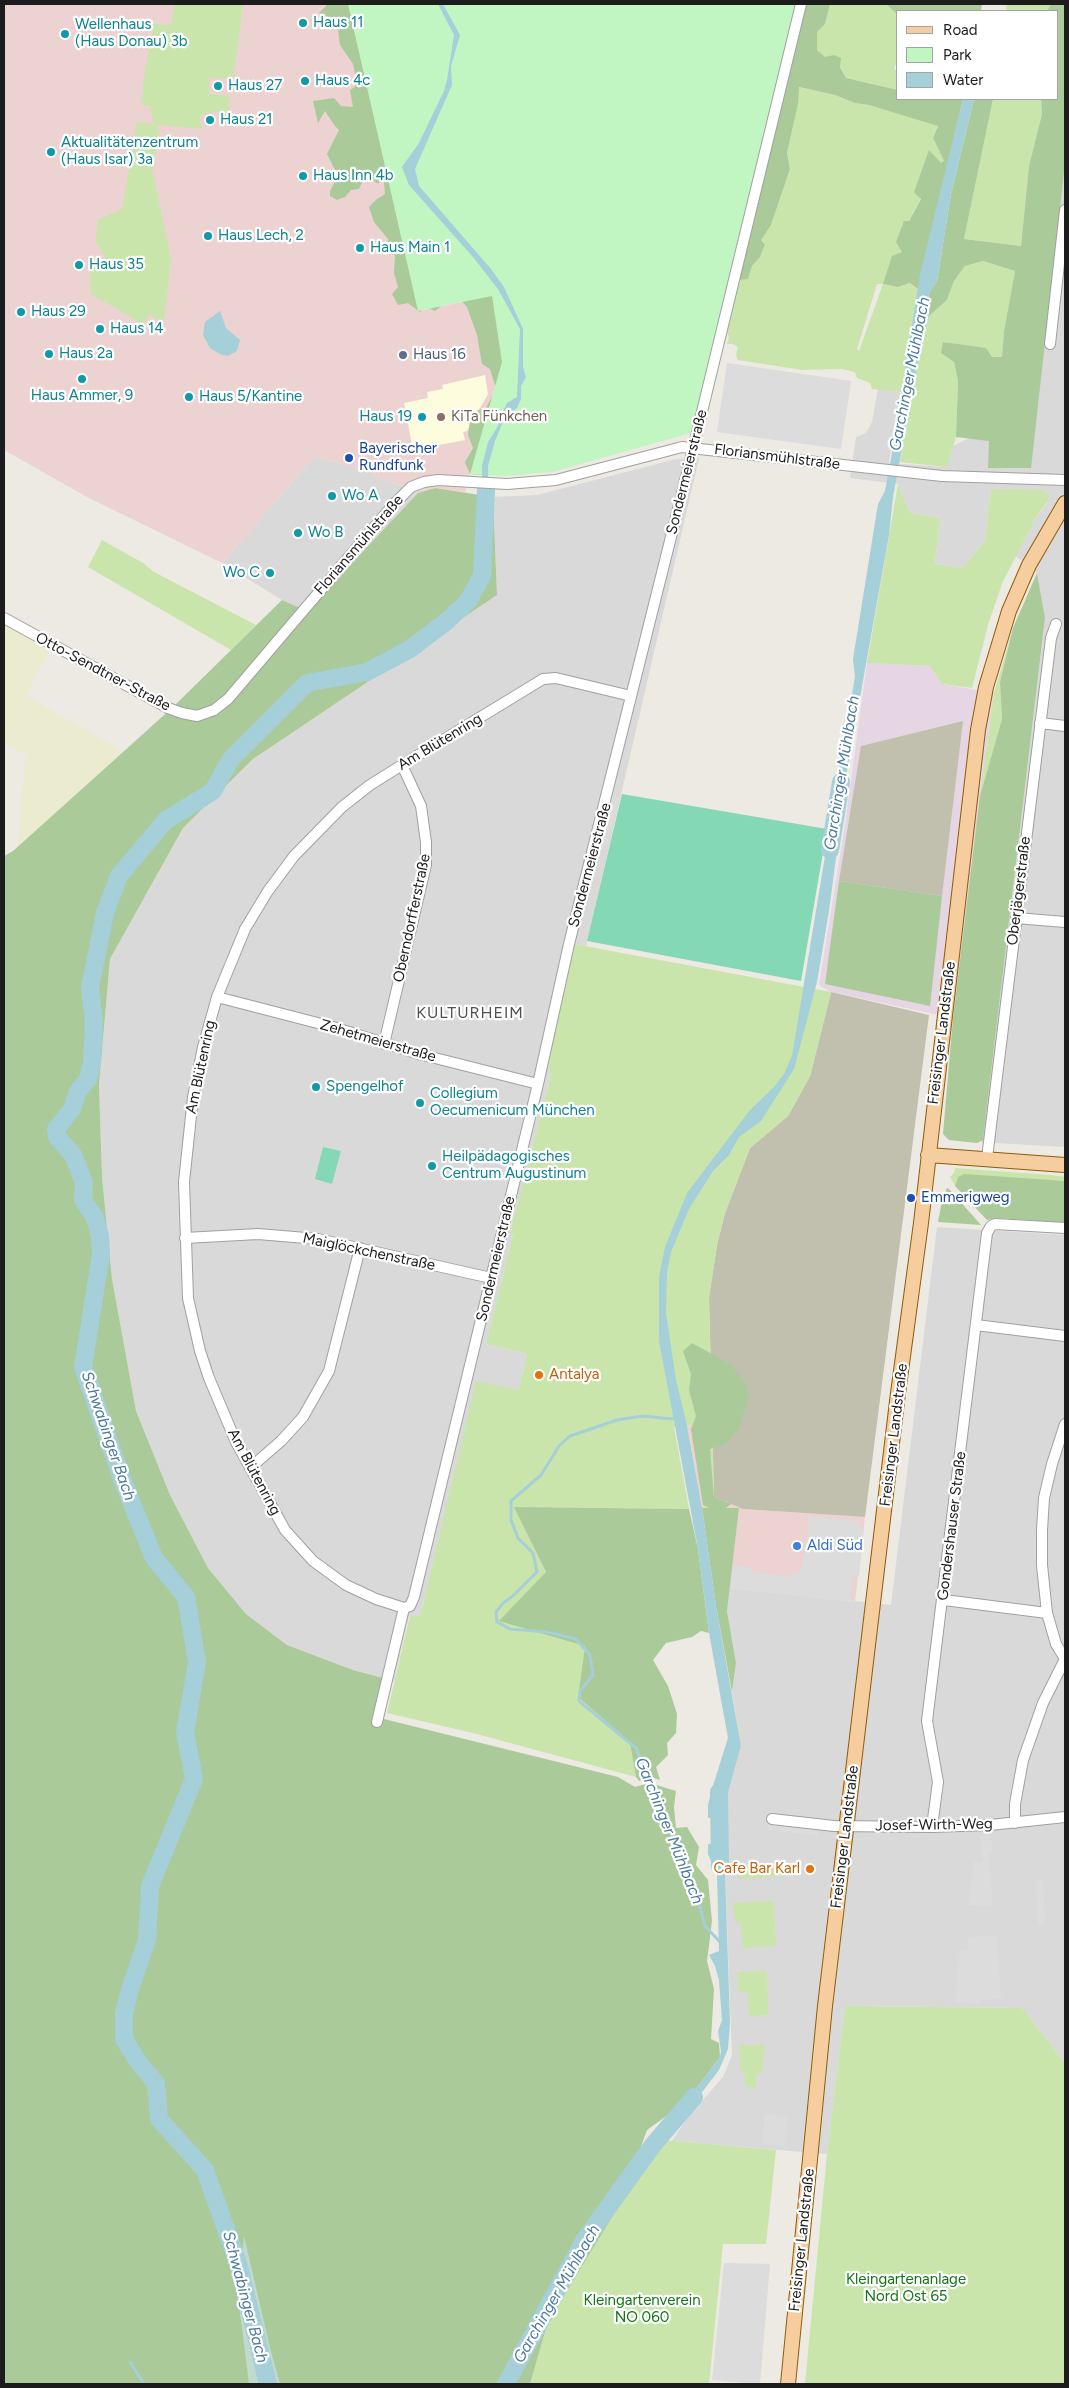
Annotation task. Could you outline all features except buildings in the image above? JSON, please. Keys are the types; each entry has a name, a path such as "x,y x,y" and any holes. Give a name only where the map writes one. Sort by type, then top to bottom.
{"main road":[{"name":"Freisinger Landstraße","path":"788,2384 825,2006 978,730 986,687 1009,611 1029,565 1065,503"},
{"path":"928,1155 1065,1165"}],"street":[{"name":"Sondermeierstraße","path":"377,1722 404,1608 410,1606 414,1597 538,1084 569,944 694,447 801,4"},
{"path":"1050,344 1065,210"},
{"name":"Floriansmühlstraße","path":"289,629 353,551 412,487 424,482 438,480 493,484 556,480 679,448 694,447 901,472 986,478 1065,480"},
{"name":"Otto-Sendtner-Straße","path":"4,618 162,704 182,714 197,716 214,710 228,699 289,629"},
{"name":"Oberjägerstraße","path":"987,1158 1040,723 1051,638 1056,624"},
{"name":"Am Blütenring","path":"404,1608 354,1589 313,1561 284,1530 236,1442 200,1352 188,1298 184,1182 193,1097 217,998 245,929 268,891 294,856 342,807 370,785 543,679 556,678 631,696"},
{"path":"1040,723 1065,726"},
{"name":"Oberndorfferstraße","path":"384,1044 426,865 426,842 421,806 402,765"},
{"path":"1016,918 1065,922"},
{"name":"Zehetmeierstraße","path":"217,998 333,1027 384,1044 538,1084"},
{"name":"Gondershauser Straße","path":"932,1827 938,1782 927,1721 944,1600 987,1233 991,1226 996,1224 1065,1228"},
{"name":"Maiglöckchenstraße","path":"185,1238 226,1235 300,1237 360,1248 491,1278"},
{"path":"250,1468 281,1441 303,1417 329,1371 360,1248"},
{"path":"976,1325 1065,1336"},
{"path":"1016,1823 1015,1804 1023,1760 1043,1703 1065,1659 1056,1644 1047,1612 1042,1564 1044,1498 1052,1464 1065,1424"},
{"path":"944,1600 1047,1612"},
{"name":"Josef-Wirth-Weg","path":"772,1819 847,1826 932,1827 1016,1823 1065,1816"}],"shaded area":[{"name":"Bayerischer Rundfunk","path":"4,4 348,4 419,311 492,296 502,362 465,492 435,488 418,493 355,467 314,457 222,563 87,497 4,450"},
{"path":"1065,155 1065,1147 980,1142 983,1139 1045,618 1037,573 1016,556 1033,521 1048,502 991,489 985,540 963,568 935,564 940,518 910,513 898,484 850,478 856,437 866,433 872,422 879,383 901,386 889,463 946,467 953,446 980,433"},
{"path":"727,363 851,381 841,449 717,432"},
{"name":"KiTa Fünkchen","path":"485,375 488,394 467,431 463,432 465,440 413,450 404,403 428,398 427,392 443,389 442,385"},
{"path":"314,457 355,467 418,493 307,611 282,600 222,563"},
{"path":"699,458 586,946 574,944 548,1055 550,1079 510,1233 513,1234 486,1344 527,1354 520,1384 518,1390 477,1382 420,1616 409,1616 394,1681 353,1670 287,1645 246,1614 208,1568 170,1495 136,1411 112,1279 102,1177 99,1085 110,959 183,828 253,759 497,595 493,497 537,495 676,459"},
{"path":"4,623 50,650 25,695 122,751 17,848 26,754 4,743"},
{"path":"867,663 930,666 942,684 994,693 953,1018 831,992 819,985 845,825"},
{"path":"963,721 942,896 839,881 861,746"},
{"path":"612,794 620,796 606,849 598,847"},
{"path":"831,992 929,1015 865,1517 743,1509 714,1497 709,1297 717,1245 725,1213 750,1148 788,1116 810,1076"},
{"path":"937,1227 1065,1235 1065,2063 1022,2008 845,2006 827,2154 672,2141 688,2117 723,2077 732,2055 724,1842 728,1793 741,1746 732,1692 736,1663 727,1611 729,1588 891,1605"},
{"path":"702,1424 714,1497 743,1509 865,1517 855,1601 729,1588 739,1509 702,1508 687,1426"},
{"path":"810,1516 860,1522 859,1528 864,1529 859,1576 853,1575 850,1602 730,1588 733,1565 751,1567 751,1572 791,1577 792,1572 801,1573"},
{"path":"769,1823 818,1829 818,1836 768,1830"},
{"path":"991,1835 992,1852 989,1853 993,1907 968,1905 974,1861 983,1861 980,1836"},
{"path":"1036,1879 1043,1879 1045,1923 1038,1924"},
{"path":"997,1935 1001,1999 981,2000 979,2003 955,2002 960,1949 967,1950 968,1937"},
{"path":"765,2114 788,2117 784,2147 762,2144"},
{"path":"244,2236 280,2384 249,2384 238,2297"},
{"path":"724,2263 770,2264 760,2384 712,2380"}],"green space":[{"path":"174,4 243,4 233,79 210,78 209,94 226,95 230,98 228,123 221,124 217,111 199,116 202,129 155,125 160,131 152,170 171,258 164,322 153,318 149,313 144,325 91,294 90,271 91,262 99,262 105,256 95,241 98,220 122,209 137,122 154,124 150,106 141,104 144,77 154,24 171,25"},
{"path":"328,4 438,4 520,329 482,475 470,474 465,462 473,448 468,435 470,420 476,411 486,408 496,389 490,369 482,364 477,335 467,307 456,295 435,311 425,306 420,312 408,303 398,305 392,294 398,287 394,273 395,256 388,247 388,239 374,222 369,207 385,194 384,182 376,183 371,176 363,180 359,189 351,190 345,197 337,200 330,196 330,191 338,176 327,154 339,130 325,111 318,123 313,101 334,98 341,106 353,107 350,90 355,87 356,78 353,64 340,45 338,30 331,22 331,18 319,13"},
{"path":"348,4 796,4 691,433 552,472 505,476 470,474 502,362 492,296 418,311"},
{"path":"806,4 830,4 825,24 817,32 817,50 825,57 834,55 841,58 840,67 846,78 896,90 896,100 963,100 918,289 910,283 898,287 883,284 892,256 902,252 896,242 904,221 909,221 921,199 914,192 929,150 941,163 944,161 933,138 938,126 869,105 855,103 835,95 799,87 798,104 787,153 790,169 771,225 761,240 765,245 760,257 752,266 748,279 739,280"},
{"path":"830,4 886,4 896,13 896,63 894,69 896,70 896,90 846,78 834,55 825,58 817,50 817,32 825,24"},
{"path":"886,4 982,4 981,10 896,10 896,13"},
{"path":"1007,4 1051,4 1048,10 1006,10"},
{"path":"1051,4 1065,4 1065,163 1031,468 988,468 989,441 956,437 958,381 954,362 941,353 943,342 986,348 992,357 1002,357 1004,331 1015,271 983,261 965,266 954,281 947,300 929,316 927,307 929,293 937,281 951,194 974,100 993,100 964,239 1021,246 1029,166 1042,114 1041,100 1059,100 1059,10 1048,10"},
{"path":"798,87 835,95 855,103 869,105 938,125 933,138 944,161 941,164 929,151 921,198 908,222 902,252 883,284 898,287 910,283 918,289 902,392 872,389 870,383 857,378 855,372 842,369 802,370 738,360 736,355 738,347 733,344 727,344 729,338 726,329 739,280 748,278 752,266 760,257 765,245 760,240 771,225 790,169 787,153 798,104","holes":["877,284 883,284 859,351 857,349"]},
{"path":"993,100 1041,100 1042,114 1029,166 1021,246 964,239"},
{"path":"983,261 1015,271 1004,331 1002,357 992,357 965,346 943,342 954,362 958,381 956,437 947,467 900,462 922,340 929,316 947,300 954,281 965,266"},
{"path":"898,484 910,513 940,518 935,564 963,568 985,540 991,489 1044,490 1048,494 1048,501 1033,521 1003,581 988,625 972,688 942,684 930,666 867,663"},
{"path":"435,488 493,497 497,595 253,759 183,828 110,959 99,1085 102,1177 112,1279 136,1411 170,1495 208,1568 246,1614 287,1645 353,1670 383,1678 380,1718 618,1777 635,1787 650,1783 676,1791 674,1807 676,1828 687,1827 699,1847 696,1865 708,1880 712,1921 707,1961 714,1989 711,2039 719,2043 720,2057 687,2101 647,2130 619,2206 548,2322 530,2384 4,2384 4,856 13,851 173,707 282,600 307,611 418,493"},
{"path":"102,540 143,563 154,572 256,625 231,650 88,567"},
{"path":"1037,573 1045,618 983,1140 977,1143 949,1140 943,1134 953,1018 980,796 1002,719 1000,682 1013,628"},
{"path":"1013,628 1000,682 1002,719 980,796 994,693"},
{"path":"622,794 827,829 801,981 587,941"},
{"path":"839,881 942,896 930,1006 825,984"},
{"path":"574,944 831,992 810,1076 788,1116 750,1148 725,1213 717,1245 709,1298 714,1497 702,1424 674,1427 689,1509 515,1507 546,1572 585,1646 578,1697 631,1742 636,1777 473,1733 387,1713 410,1616 420,1616 476,1381 518,1390 520,1384 527,1354 486,1344 513,1234 510,1233 550,1079 548,1055"},
{"path":"323,1147 341,1151 332,1184 315,1179"},
{"path":"955,1168 1051,1175 1065,1177 1065,1181 958,1177 955,1186 950,1177 954,1173"},
{"path":"964,1174 1065,1181 1065,1223 998,1218 987,1220 955,1186 958,1177"},
{"path":"947,1188 981,1225 938,1222 942,1201"},
{"path":"692,1343 730,1364 746,1384 749,1397 739,1428 726,1444 710,1449 714,1497 731,1504 726,1508 739,1508 727,1611 736,1663 732,1692 716,1606 702,1508 709,1508 703,1505 691,1429 696,1416 689,1390 691,1374 683,1351"},
{"path":"514,1507 689,1509 698,1549 709,1633 701,1631 692,1637 666,1643 653,1660 668,1686 677,1714 676,1733 667,1743 668,1755 656,1767 660,1780 651,1777 639,1781 636,1777 630,1742 578,1697 585,1646 499,1621 546,1572"},
{"path":"739,1863 745,1863 745,1866 783,1864 784,1877 776,1875 776,1877 739,1879"},
{"path":"774,1901 776,1946 743,1948 741,1923 736,1923 732,1903"},
{"path":"767,1971 768,2015 749,2016 748,1992 738,1992 737,1972"},
{"name":"Kleingartenanlage Nord Ost 65","path":"845,2006 1022,2008 1065,2063 1065,2384 805,2384 827,2154"},
{"path":"739,2045 765,2045 761,2074 756,2074 756,2088 746,2087 744,2072 741,2072"},
{"name":"Kleingartenverein NO 060","path":"663,2140 776,2150 766,2244 723,2244 709,2384 530,2384 548,2322 619,2206"}],"water":[{"path":"438,4 443,4 460,35 451,66 452,85 415,169 419,186 491,269 504,287 523,329 523,367 526,377 521,386 521,399 517,408 505,417 495,441 488,466 489,513 483,514 482,466 488,442 498,426 507,403 517,397 520,329 498,289 473,257 409,185 402,167 419,143 444,91 447,80 454,35"},
{"path":"963,100 974,100 951,194 937,281 929,293 927,307 929,316 922,340 893,497 889,535 846,776 844,805 833,804 855,677 853,659 878,504 885,491 891,459 920,274"},
{"path":"220,311 226,328 240,340 237,351 228,356 222,355 210,348 203,335 205,322"},
{"path":"830,826 840,827 829,911 817,982 794,1069 761,1121 739,1137 729,1155 713,1171 689,1209 671,1252 667,1272 666,1313 676,1380 687,1426 702,1508 716,1606 741,1746 728,1793 720,1812 721,1815 708,1818 708,1805 712,1789 728,1738 709,1633 698,1549 659,1341 659,1277 665,1247 687,1193 750,1110 774,1087 784,1074 792,1056"},
{"path":"724,1842 730,2023 728,2049 719,2070 683,2117 675,2109 687,2101 720,2057 721,2051 718,2031 722,2020 719,1980 709,1955 719,1951 717,1874 708,1854 708,1844"}],"waterway":[{"name":"Schwabinger Bach","path":"268,2384 238,2263 205,2170 159,2119 156,2083 139,2063 124,2039 124,2013 147,1940 150,1886 194,1779 185,1732 197,1662 186,1597 154,1558 124,1484 83,1367 101,1254 100,1236 95,1218 83,1200 84,1182 73,1155 57,1137 56,1129 72,1109 78,1091 88,1079 92,1062 94,1022 90,988 105,913 119,876 165,821 213,791 230,760 307,683 367,672 410,649 447,621 468,601 482,576 486,489"},
{"name":"Garchinger Mühlbach","path":"830,850 841,782"},
{"name":"Garchinger Mühlbach","path":"676,1417 672,1419 643,1416 617,1420 570,1436 559,1446 541,1475 511,1501 511,1520 518,1538 533,1553 537,1572 513,1596 503,1603 496,1612 497,1622 510,1629 547,1632 576,1639 590,1655 593,1675 580,1691 579,1701 637,1749 643,1772 695,1887 705,1926 721,1943"},
{"name":"Garchinger Mühlbach","path":"719,1792 720,1866"},
{"name":"Garchinger Mühlbach","path":"506,2384 585,2239 653,2145 694,2097"},
{"path":"130,2362 144,2384"}],"place":[{"name":"Haus 11","path":"303,23"},
{"name":"Wellenhaus (Haus Donau) 3b","path":"65,34"},
{"name":"Haus 4c","path":"305,81"},
{"name":"Haus 27","path":"218,86"},
{"name":"Haus 21","path":"210,120"},
{"name":"Aktualitätenzentrum (Haus Isar) 3a","path":"51,152"},
{"name":"Haus Inn 4b","path":"303,176"},
{"name":"Haus Lech, 2","path":"208,236"},
{"name":"Haus Main 1","path":"360,248"},
{"name":"Haus 35","path":"79,265"},
{"name":"Haus 29","path":"21,312"},
{"name":"Haus 14","path":"100,329"},
{"name":"Haus 2a","path":"49,354"},
{"name":"Haus 16","path":"403,355"},
{"name":"Haus Ammer, 9","path":"82,379"},
{"name":"Haus 5/Kantine","path":"189,397"},
{"name":"Haus 19","path":"422,417"},
{"name":"KiTa Fünkchen","path":"441,417"},
{"name":"Bayerischer Rundfunk","path":"349,458"},
{"name":"Wo A","path":"332,496"},
{"name":"Wo B","path":"298,533"},
{"name":"Wo C","path":"270,573"},
{"name":"Spengelhof","path":"316,1087"},
{"name":"Collegium Oecumenicum München","path":"420,1103"},
{"name":"Heilpädagogisches Centrum Augustinum","path":"432,1166"},
{"name":"Emmerigweg","path":"911,1198"},
{"name":"Antalya","path":"539,1375"},
{"name":"Aldi Süd","path":"797,1546"},
{"name":"Cafe Bar Karl","path":"810,1869"}],"district":[{"name":"KULTURHEIM","path":"470,1013"}]}
